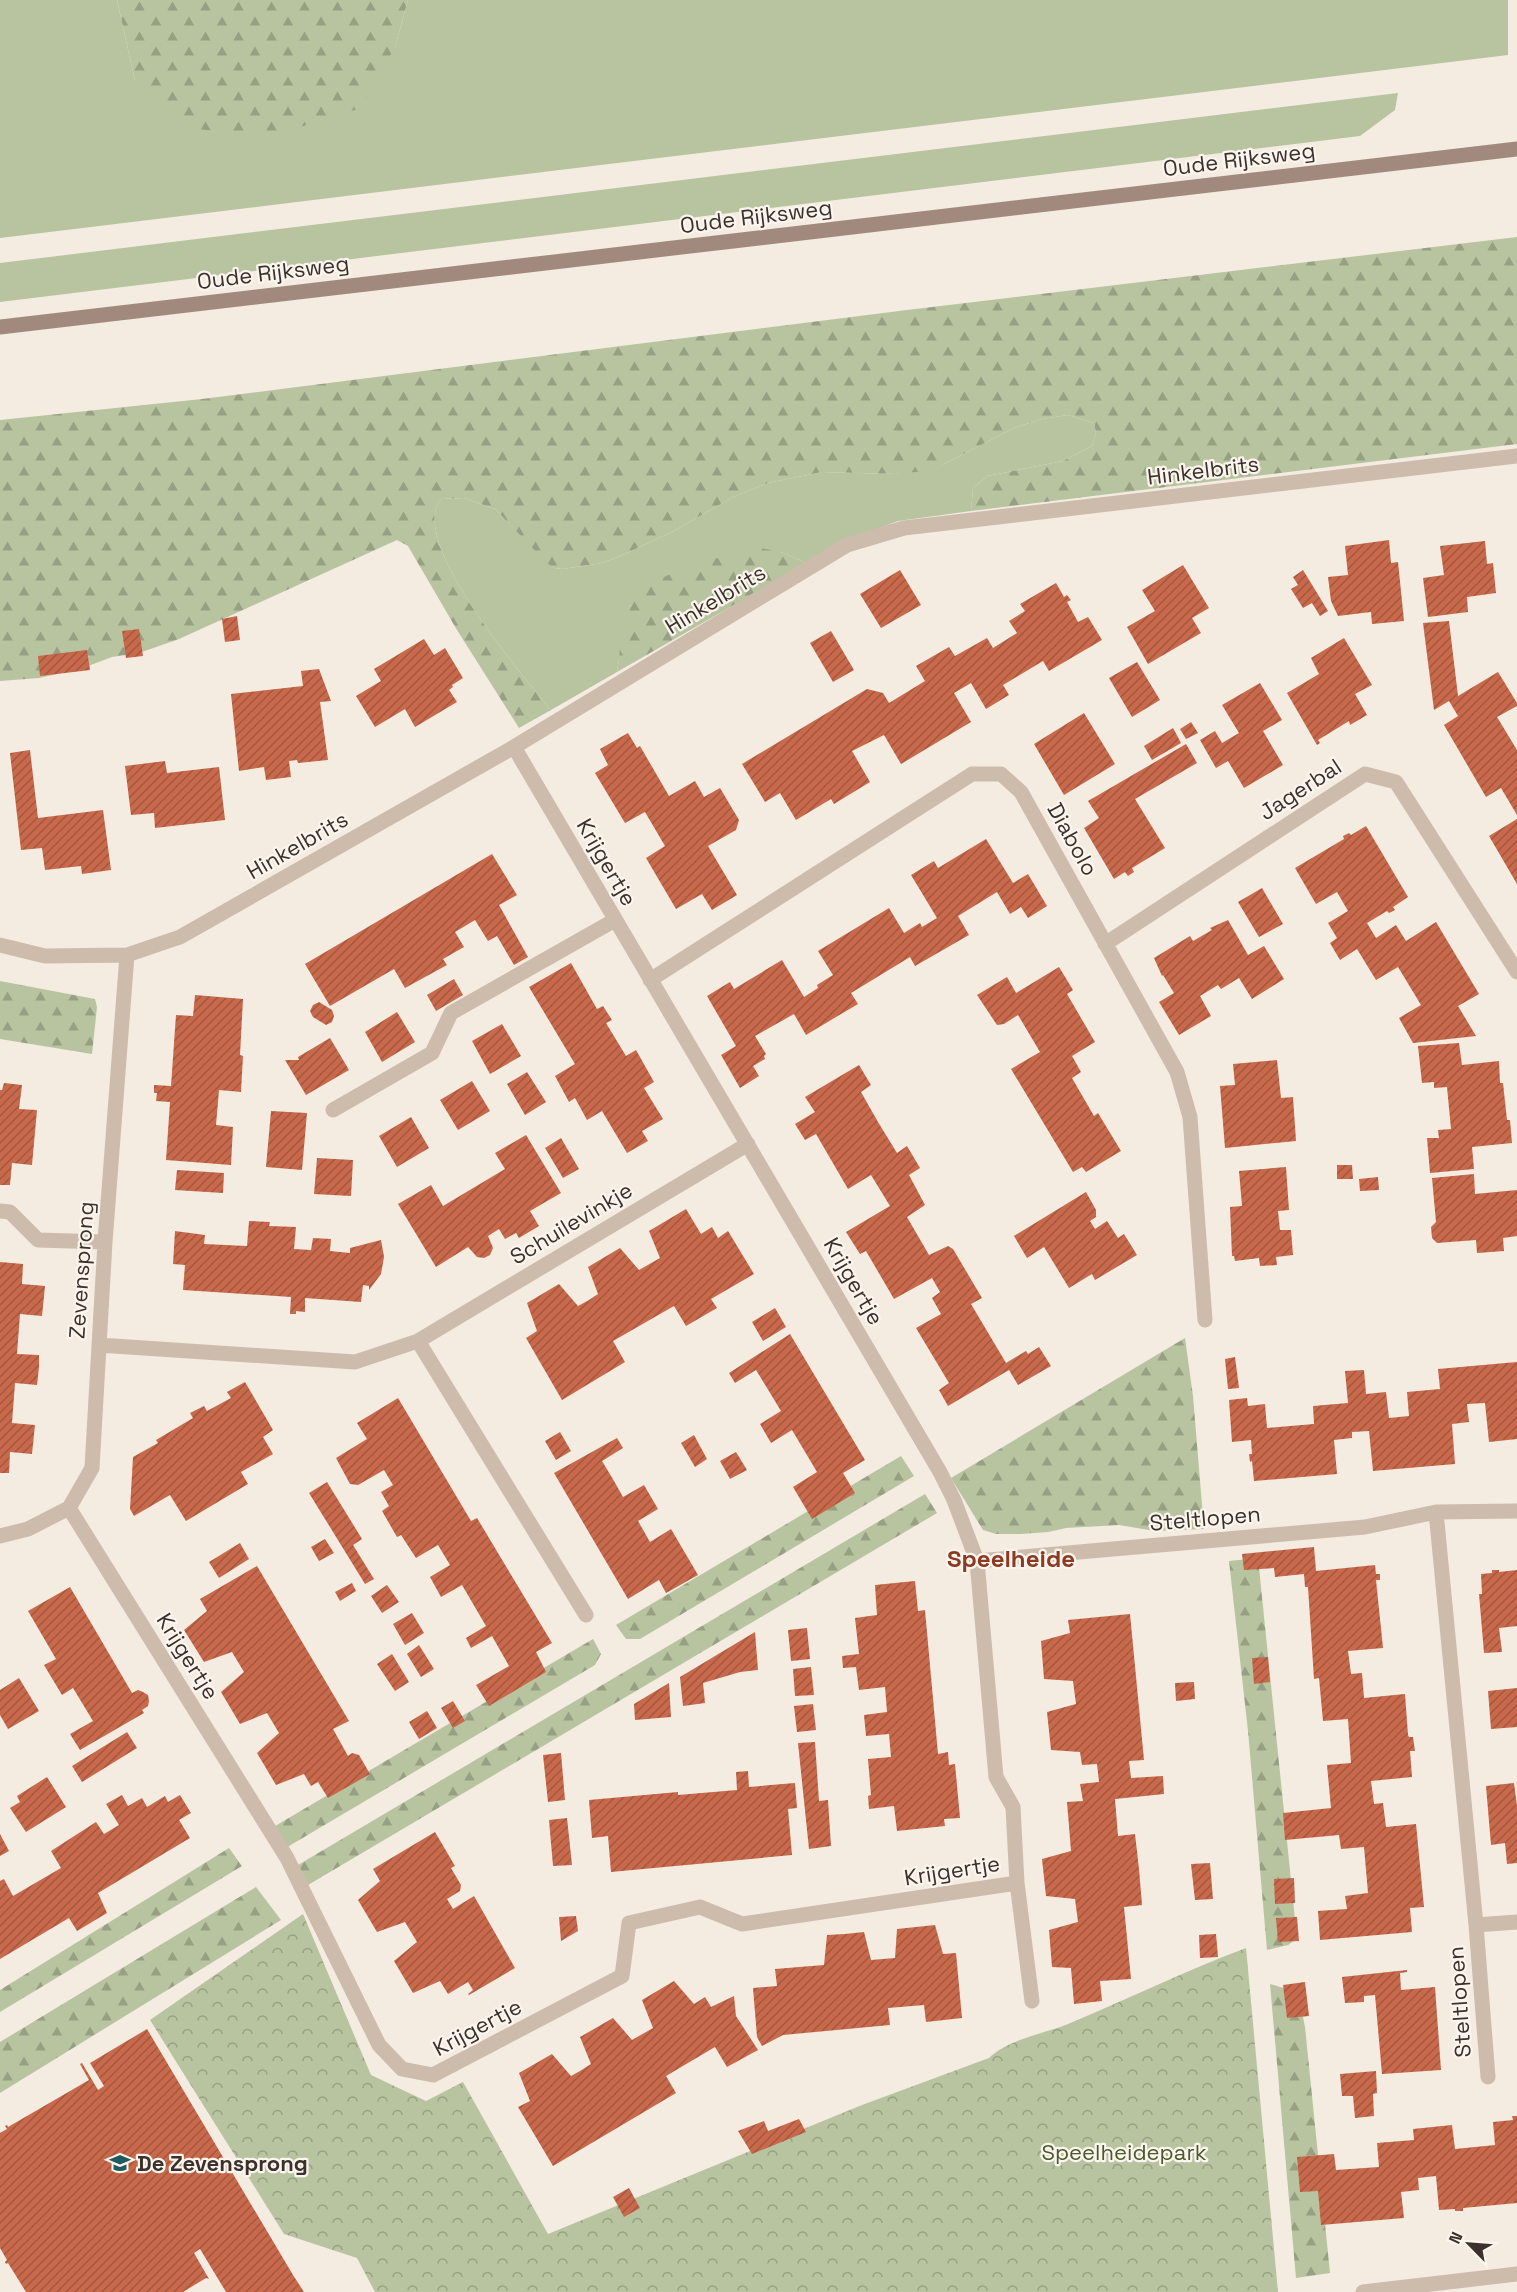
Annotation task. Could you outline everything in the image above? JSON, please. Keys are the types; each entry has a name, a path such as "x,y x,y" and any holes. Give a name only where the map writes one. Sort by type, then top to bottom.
{"main road":[{"name":"Oude Rijksweg","path":"0,327 1517,149"}],"street":[{"name":"Hinkelbrits","path":"0,945 45,956 127,955 180,937 514,747 847,545 859,541 904,528 1517,456"},
{"name":"Krijgertje","path":"514,747 940,1472 954,1500 977,1561 996,1777 1013,1807 1017,1882 1032,2001"},
{"name":"Diabolo","path":"650,980 972,774 1001,774 1021,792 1177,1072 1190,1117 1205,1320"},
{"name":"Jagerbal","path":"1105,944 1365,774 1396,782 1517,972"},
{"path":"333,1110 432,1053 451,1013 615,920"},
{"name":"Zevensprong","path":"69,1508 92,1468 105,1242 127,955"},
{"name":"Schuilevinkje","path":"99,1345 355,1362 418,1341 748,1144"},
{"path":"0,1211 10,1212 38,1240 105,1242"},
{"path":"418,1341 586,1615"},
{"name":"Krijgertje","path":"69,1508 287,1858 379,2045 402,2069 433,2075 622,1976 629,1923 700,1907 742,1924 1017,1882"},
{"path":"0,1536 28,1529 69,1508"},
{"name":"Steltlopen","path":"977,1561 1365,1527 1436,1512 1517,1511"},
{"name":"Steltlopen","path":"1436,1512 1476,1925 1488,2077"},
{"name":"Steltlopen","path":"1476,1925 1517,1922"},
{"path":"1363,2292 1517,2274"}],"green space":[{"path":"0,0 117,0 135,81 395,47 408,0 1508,0 1508,55 0,238"},
{"path":"117,0 408,0 395,47 361,108 268,137 189,128 135,81"},
{"path":"1398,93 1395,110 1360,136 0,302 0,263"},
{"path":"1517,237 1517,444 971,511 973,488 987,476 1063,461 1092,446 1096,433 1094,423 1068,415 1042,419 1014,428 926,471 895,474 822,472 768,483 733,497 674,531 618,557 602,563 563,569 554,568 547,563 495,509 464,498 441,499 435,518 440,545 453,575 495,640 551,710 519,728 457,630 408,546 397,540 179,639 139,653 112,657 80,669 39,678 0,681 0,420 202,399 907,310"},
{"path":"1068,415 1094,423 1096,433 1092,446 1063,461 987,476 973,488 971,511 898,521 848,540 807,563 781,552 630,605 625,620 617,672 551,710 495,640 453,575 440,545 435,518 441,499 464,498 495,509 554,568 563,569 602,563 674,531 733,497 768,483 822,472 895,474 944,464 1014,428 1042,419"},
{"path":"761,548 781,552 807,563 617,672 627,611 641,592 655,582 690,566"},
{"path":"0,981 95,999 97,1007 92,1054 0,1039"},
{"path":"1185,1338 1193,1396 1204,1529 1155,1531 1119,1525 1066,1528 1021,1534 996,1534 983,1530 951,1478"},
{"path":"901,1456 914,1476 640,1639 626,1639 616,1625"},
{"path":"925,1494 937,1513 308,1885 298,1865"},
{"path":"1258,1558 1297,1939 1288,1945 1267,1950 1248,1731 1229,1561"},
{"path":"593,1639 601,1654 595,1665 284,1849 270,1829"},
{"path":"229,1848 242,1866 0,2012 0,1990"},
{"path":"256,1887 281,1920 0,2093 0,2042"},
{"name":"Speelheidepark","path":"303,1914 371,2075 426,2101 463,2082 548,2234 862,2105 989,2058 1006,2046 1068,2024 1246,1948 1278,2292 375,2292 357,2258 284,2234 150,2020"},
{"path":"1270,1984 1288,1990 1297,1997 1303,2017 1330,2273 1296,2278"}],"building":[{"path":"1389,540 1391,563 1398,562 1404,621 1372,624 1371,612 1338,616 1331,601 1328,577 1348,575 1345,546"},
{"path":"1485,541 1487,564 1493,563 1496,593 1467,597 1468,612 1428,617 1423,578 1444,575 1440,546"},
{"path":"1183,565 1209,608 1192,618 1201,633 1148,664 1127,627 1155,611 1142,590"},
{"path":"900,570 921,605 881,628 860,594"},
{"path":"1303,570 1328,611 1320,616 1312,603 1303,608 1291,589 1298,585 1293,577"},
{"path":"1056,583 1064,597 1067,595 1071,600 1067,602 1078,622 1088,617 1102,640 1049,671 1043,661 1003,685 1009,695 986,709 971,683 954,693 971,722 901,764 884,735 852,751 870,782 834,804 831,799 796,820 780,793 765,802 742,764 867,689 883,693 889,703 925,681 916,666 949,647 955,656 987,638 993,648 1017,633 1009,621 1025,611 1020,604"},
{"path":"237,616 240,640 225,642 222,619"},
{"path":"1449,621 1458,696 1498,672 1517,703 1517,706 1497,717 1517,750 1517,815 1501,788 1486,797 1444,725 1458,716 1449,701 1434,710 1423,623"},
{"path":"139,629 143,656 126,658 122,631"},
{"path":"831,631 854,670 833,682 810,643"},
{"path":"1344,638 1372,685 1355,694 1367,715 1350,725 1349,721 1318,740 1320,743 1317,745 1287,693 1319,674 1311,658"},
{"path":"424,639 434,655 445,648 463,678 452,685 453,687 449,690 457,702 415,727 405,709 375,727 356,696 381,681 374,669"},
{"path":"87,650 90,670 40,676 38,656"},
{"path":"1137,662 1160,700 1132,717 1109,678"},
{"path":"319,669 331,701 320,702 328,760 298,763 297,760 289,761 291,777 266,780 264,767 239,771 231,694 303,686 301,671"},
{"path":"1260,683 1282,720 1263,731 1283,765 1244,788 1228,761 1216,768 1200,740 1215,731 1222,743 1239,733 1222,705"},
{"path":"1084,713 1115,764 1064,795 1034,744"},
{"path":"1191,722 1198,733 1186,739 1180,729"},
{"path":"1173,728 1181,743 1152,760 1144,746"},
{"path":"628,733 637,748 640,746 669,796 695,781 704,797 720,788 739,820 736,830 708,846 737,895 712,910 702,894 676,909 646,858 665,846 645,812 625,823 595,773 608,765 600,749"},
{"path":"1186,744 1197,763 1135,799 1165,848 1132,868 1134,872 1128,876 1125,872 1114,879 1084,828 1099,818 1088,801"},
{"path":"30,750 38,818 103,810 111,870 82,874 81,866 45,870 42,848 21,850 10,753"},
{"path":"165,761 167,773 219,767 225,820 155,828 154,813 131,815 125,766"},
{"path":"1517,819 1517,884 1489,836"},
{"path":"1366,826 1408,897 1393,907 1395,910 1389,913 1387,911 1367,923 1376,938 1396,925 1406,941 1436,922 1479,994 1458,1006 1476,1036 1413,1043 1399,1018 1421,1005 1398,967 1376,980 1357,949 1340,960 1330,943 1337,938 1328,923 1348,911 1337,892 1316,904 1295,868 1344,839 1343,836 1349,833 1351,835"},
{"path":"986,839 1013,883 1028,874 1047,906 1028,918 1021,907 1010,914 997,892 958,916 969,935 915,966 910,957 851,993 858,1004 806,1035 794,1014 755,1036 766,1054 765,1059 753,1066 759,1076 740,1088 721,1055 736,1046 707,996 730,982 734,989 782,960 804,997 833,975 818,951 889,908 904,933 920,923 922,927 937,918 911,875 934,861 938,868"},
{"path":"492,854 517,895 499,905 528,957 514,965 497,936 488,941 475,920 455,932 464,947 443,959 447,965 405,988 394,969 330,1006 305,964"},
{"path":"1262,888 1283,924 1259,937 1238,902"},
{"path":"1228,920 1248,955 1264,946 1284,979 1252,999 1239,978 1221,989 1218,985 1200,996 1211,1016 1179,1035 1159,1002 1174,993 1162,976 1154,958 1190,936 1193,941 1212,930 1210,928"},
{"path":"571,963 597,1009 603,1006 612,1020 606,1023 626,1056 636,1050 654,1082 644,1088 663,1119 642,1131 648,1141 627,1153 602,1111 587,1120 575,1098 569,1102 555,1076 575,1064 529,987"},
{"path":"1059,967 1073,990 1067,994 1095,1042 1072,1056 1081,1072 1072,1078 1094,1116 1098,1113 1121,1151 1086,1172 1082,1167 1073,1172 1011,1069 1040,1052 1018,1015 1004,1024 997,1025 977,995 1007,977 1016,993"},
{"path":"454,979 463,995 436,1011 427,995"},
{"path":"195,995 243,999 241,1092 219,1090 216,1125 233,1127 231,1165 166,1160 170,1102 156,1101 157,1093 154,1093 154,1085 171,1086 176,1015 193,1016"},
{"path":"319,1002 332,1010 334,1016 332,1022 326,1025 313,1017 310,1011 313,1005"},
{"path":"397,1012 415,1042 382,1062 365,1032"},
{"path":"502,1024 521,1056 490,1074 472,1041"},
{"path":"330,1038 349,1070 306,1095 285,1060 299,1060 298,1057"},
{"path":"1459,1043 1462,1065 1499,1061 1500,1083 1503,1083 1512,1143 1472,1147 1474,1169 1430,1173 1427,1138 1439,1138 1438,1130 1451,1129 1447,1087 1434,1088 1434,1082 1422,1083 1418,1046"},
{"path":"1277,1060 1281,1098 1293,1097 1296,1141 1225,1148 1220,1086 1235,1085 1233,1064"},
{"path":"859,1065 871,1085 861,1092 878,1122 897,1153 907,1146 920,1168 909,1175 925,1205 907,1217 929,1255 948,1246 953,1249 982,1298 971,1304 1006,1363 1026,1351 1028,1354 1039,1347 1051,1366 1018,1385 1009,1370 948,1406 939,1390 949,1383 916,1328 941,1314 932,1298 940,1292 932,1278 894,1299 866,1251 860,1254 846,1232 890,1206 871,1175 848,1189 816,1134 805,1140 795,1124 815,1112 805,1097"},
{"path":"527,1072 546,1102 525,1115 507,1084"},
{"path":"472,1081 490,1111 458,1130 440,1100"},
{"path":"4,1083 22,1085 19,1109 37,1110 32,1165 12,1163 10,1185 0,1185 0,1090"},
{"path":"271,1111 307,1113 302,1170 266,1167"},
{"path":"411,1117 429,1148 397,1167 379,1136"},
{"path":"526,1135 561,1193 530,1211 539,1226 519,1238 516,1233 505,1239 499,1229 488,1236 493,1248 490,1255 484,1258 477,1257 468,1247 436,1267 398,1204 431,1185 443,1206 505,1169 495,1153"},
{"path":"561,1138 579,1169 563,1178 545,1148"},
{"path":"317,1158 353,1160 351,1196 314,1194"},
{"path":"1337,1165 1352,1165 1353,1179 1337,1179"},
{"path":"1286,1167 1289,1210 1278,1211 1280,1230 1291,1230 1293,1255 1276,1257 1277,1265 1260,1266 1259,1258 1235,1261 1232,1256 1230,1207 1242,1206 1239,1171"},
{"path":"177,1170 224,1173 223,1193 175,1190"},
{"path":"1474,1174 1475,1194 1517,1190 1517,1236 1503,1238 1504,1251 1477,1253 1476,1240 1437,1243 1432,1238 1431,1227 1436,1222 1432,1178"},
{"path":"1378,1177 1379,1190 1360,1191 1359,1179"},
{"path":"1086,1192 1096,1210 1096,1217 1090,1221 1095,1229 1107,1221 1118,1238 1124,1234 1137,1255 1095,1280 1092,1274 1069,1288 1044,1247 1027,1258 1014,1236"},
{"path":"686,1209 701,1234 712,1227 718,1238 728,1231 754,1274 711,1299 717,1308 686,1326 674,1306 613,1341 625,1362 562,1400 526,1338 537,1331 527,1303 559,1284 578,1306 589,1300 598,1294 588,1267 620,1248 639,1270 660,1258 649,1231"},
{"path":"249,1221 270,1222 269,1226 296,1227 294,1249 311,1250 313,1238 331,1239 330,1251 350,1253 350,1248 381,1240 384,1257 381,1274 369,1290 369,1286 363,1285 361,1302 305,1298 305,1312 296,1311 296,1314 290,1314 291,1297 183,1290 185,1265 173,1264 175,1231 205,1235 204,1244 247,1246"},
{"path":"0,1262 23,1264 22,1284 45,1286 42,1316 20,1314 17,1354 39,1355 39,1367 37,1385 15,1383 12,1423 35,1425 32,1454 10,1452 9,1473 0,1473"},
{"path":"775,1308 786,1327 763,1341 752,1322"},
{"path":"790,1334 865,1460 843,1473 855,1493 812,1519 793,1487 817,1472 792,1430 771,1443 760,1424 781,1411 756,1370 735,1383 729,1373"},
{"path":"1235,1357 1239,1388 1228,1389 1225,1359"},
{"path":"1517,1362 1517,1439 1489,1442 1485,1403 1467,1404 1469,1422 1452,1424 1455,1464 1373,1471 1369,1431 1352,1432 1352,1438 1334,1440 1337,1474 1254,1481 1249,1454 1252,1454 1251,1440 1232,1442 1229,1400 1247,1398 1248,1406 1265,1404 1267,1428 1314,1424 1313,1406 1348,1403 1345,1371 1364,1370 1366,1394 1386,1392 1389,1418 1409,1416 1407,1392 1440,1389 1438,1369"},
{"path":"245,1382 273,1430 263,1437 273,1454 241,1472 248,1484 186,1521 170,1495 134,1516 130,1509 133,1457 158,1443 156,1440 193,1418 190,1413 204,1406 207,1411 231,1398 227,1392"},
{"path":"398,1398 471,1521 477,1518 552,1643 536,1652 546,1672 489,1706 476,1685 509,1666 492,1636 471,1648 466,1638 486,1626 462,1585 441,1597 430,1577 450,1565 438,1545 416,1558 401,1535 397,1537 382,1511 389,1506 381,1492 393,1485 384,1470 358,1485 350,1484 336,1458 367,1439 357,1423"},
{"path":"560,1432 571,1451 556,1460 545,1441"},
{"path":"694,1435 707,1459 695,1467 681,1443"},
{"path":"617,1438 623,1448 602,1461 623,1497 644,1485 658,1509 638,1521 650,1542 671,1529 698,1575 666,1593 659,1580 628,1599 554,1473"},
{"path":"736,1452 747,1470 730,1479 720,1461"},
{"path":"327,1482 362,1539 353,1545 374,1579 365,1584 309,1493"},
{"path":"325,1539 334,1553 319,1561 311,1547"},
{"path":"240,1543 249,1559 219,1578 209,1562"},
{"path":"1314,1547 1316,1571 1375,1565 1376,1574 1380,1574 1380,1580 1376,1580 1383,1648 1348,1651 1351,1674 1362,1673 1364,1698 1405,1694 1408,1735 1413,1737 1415,1751 1410,1751 1412,1777 1371,1781 1374,1804 1383,1803 1386,1827 1416,1824 1424,1907 1410,1908 1412,1932 1320,1940 1318,1911 1347,1909 1345,1896 1368,1893 1364,1847 1341,1849 1339,1835 1285,1840 1283,1813 1331,1808 1327,1765 1351,1763 1348,1719 1323,1721 1319,1678 1314,1679 1308,1587 1305,1587 1304,1574 1275,1577 1274,1568 1244,1570 1242,1554"},
{"path":"257,1566 349,1721 333,1729 348,1756 352,1753 359,1755 370,1774 328,1798 318,1782 311,1786 304,1774 276,1785 257,1753 279,1733 267,1713 240,1724 221,1692 244,1672 232,1652 204,1662 184,1630 207,1611 200,1599"},
{"path":"1492,1570 1499,1570 1499,1572 1517,1570 1517,1626 1499,1628 1502,1652 1484,1653 1479,1594 1482,1594 1481,1574 1492,1573"},
{"path":"915,1581 918,1611 925,1610 938,1754 948,1752 949,1765 955,1764 960,1818 944,1819 945,1826 897,1831 894,1806 869,1809 868,1796 871,1795 868,1759 891,1757 889,1734 866,1736 864,1715 887,1712 885,1687 859,1690 856,1667 843,1668 842,1656 859,1654 855,1618 877,1615 875,1585"},
{"path":"352,1583 356,1591 340,1601 335,1592"},
{"path":"387,1585 399,1602 382,1613 371,1596"},
{"path":"70,1587 132,1693 138,1690 143,1692 148,1695 149,1701 148,1706 142,1710 144,1713 80,1750 70,1734 93,1721 73,1688 62,1695 44,1665 56,1659 28,1611"},
{"path":"412,1613 424,1633 405,1645 393,1624"},
{"path":"1130,1614 1144,1760 1129,1761 1131,1778 1163,1776 1164,1794 1115,1799 1118,1836 1135,1834 1139,1869 1142,1905 1124,1907 1131,1979 1100,1981 1102,2001 1074,2004 1071,1968 1052,1967 1049,1930 1078,1922 1075,1899 1046,1896 1042,1859 1071,1851 1067,1802 1083,1801 1080,1784 1099,1782 1097,1764 1082,1765 1080,1752 1051,1750 1047,1712 1076,1704 1073,1681 1044,1679 1041,1641 1070,1633 1068,1620"},
{"path":"807,1628 810,1659 791,1661 788,1630"},
{"path":"755,1632 758,1670 740,1672 703,1683 705,1703 683,1706 680,1677"},
{"path":"419,1645 434,1669 421,1677 407,1654"},
{"path":"392,1654 409,1682 395,1691 377,1664"},
{"path":"1268,1657 1270,1682 1254,1684 1252,1658"},
{"path":"811,1667 814,1695 795,1696 793,1669"},
{"path":"19,1678 39,1711 8,1729 0,1715 0,1690"},
{"path":"1194,1682 1195,1699 1176,1701 1175,1683"},
{"path":"669,1683 671,1717 635,1720 634,1704"},
{"path":"1517,1688 1517,1727 1491,1729 1488,1691"},
{"path":"453,1701 465,1721 453,1728 441,1708"},
{"path":"813,1704 816,1730 797,1732 794,1706"},
{"path":"427,1711 437,1728 419,1739 409,1722"},
{"path":"127,1732 137,1748 82,1782 72,1766"},
{"path":"815,1742 819,1801 828,1800 831,1846 809,1849 798,1743"},
{"path":"561,1753 565,1800 548,1802 543,1755"},
{"path":"748,1771 749,1787 795,1783 797,1808 788,1809 792,1855 611,1872 608,1836 592,1838 589,1800 678,1792 678,1795 737,1790 736,1772"},
{"path":"47,1777 66,1807 26,1832 10,1808 20,1802 17,1796"},
{"path":"1514,1783 1517,1806 1517,1863 1507,1864 1505,1843 1491,1845 1486,1786"},
{"path":"122,1795 128,1806 142,1798 147,1807 165,1796 168,1802 180,1795 191,1813 179,1820 190,1838 98,1893 107,1913 77,1931 69,1918 0,1959 0,1881 4,1879 13,1896 61,1868 51,1851 96,1822 104,1834 119,1825 106,1804"},
{"path":"567,1818 572,1865 553,1866 549,1820"},
{"path":"435,1832 455,1866 451,1868 461,1885 460,1891 447,1899 453,1909 474,1896 515,1968 469,1995 473,1990 468,1982 448,1994 440,1981 413,1993 394,1961 417,1942 405,1922 377,1932 358,1900 380,1881 373,1869"},
{"path":"0,1834 9,1851 0,1856"},
{"path":"1210,1863 1213,1899 1195,1900 1191,1864"},
{"path":"1294,1878 1295,1903 1275,1904 1274,1879"},
{"path":"576,1916 578,1931 561,1941 559,1917"},
{"path":"1297,1917 1299,1941 1278,1942 1276,1918"},
{"path":"935,1925 943,1954 956,1953 962,2018 926,2022 924,2005 888,2008 890,2025 783,2035 762,2046 757,2037 753,1988 777,1986 775,1969 824,1965 827,1935 864,1932 871,1960 895,1958 897,1929"},
{"path":"1216,1934 1218,1957 1200,1958 1199,1935"},
{"path":"1407,1970 1407,1972 1400,1973 1401,1990 1435,1987 1441,2070 1382,2074 1375,1995 1364,1996 1364,2002 1345,2003 1342,1977"},
{"path":"674,1981 694,2004 705,1997 711,2007 734,1996 736,2016 758,2050 727,2067 715,2047 666,2076 676,2093 553,2166 518,2107 530,2101 519,2073 552,2054 571,2076 580,2071 591,2064 580,2037 613,2018 632,2040 653,2028 642,2000"},
{"path":"1305,1982 1309,2016 1287,2018 1283,1985"},
{"name":"De Zevensprong","path":"147,2029 304,2292 226,2292 200,2249 194,2253 209,2279 206,2278 183,2292 26,2292 8,2263 6,2264 7,2260 0,2248 0,2133 7,2129 5,2126 8,2127 89,2080 80,2064 82,2063 98,2090 104,2086 90,2063"},
{"path":"1376,2071 1377,2093 1373,2094 1374,2116 1355,2118 1353,2096 1342,2096 1340,2074"},
{"path":"1512,2116 1517,2116 1517,2203 1463,2208 1463,2211 1439,2210 1436,2176 1418,2178 1419,2190 1401,2192 1404,2218 1321,2225 1318,2191 1300,2192 1297,2157 1334,2154 1336,2170 1379,2167 1377,2143 1414,2140 1413,2129 1452,2125 1455,2149 1495,2145 1493,2122 1513,2120"},
{"path":"799,2119 806,2132 752,2154 738,2131 764,2121 768,2131"},
{"path":"629,2188 640,2208 624,2217 613,2197"}],"place":[{"name":"De Zevensprong","path":"120,2163"}],"district":[{"name":"Speelheide","path":"1011,1558"}]}
